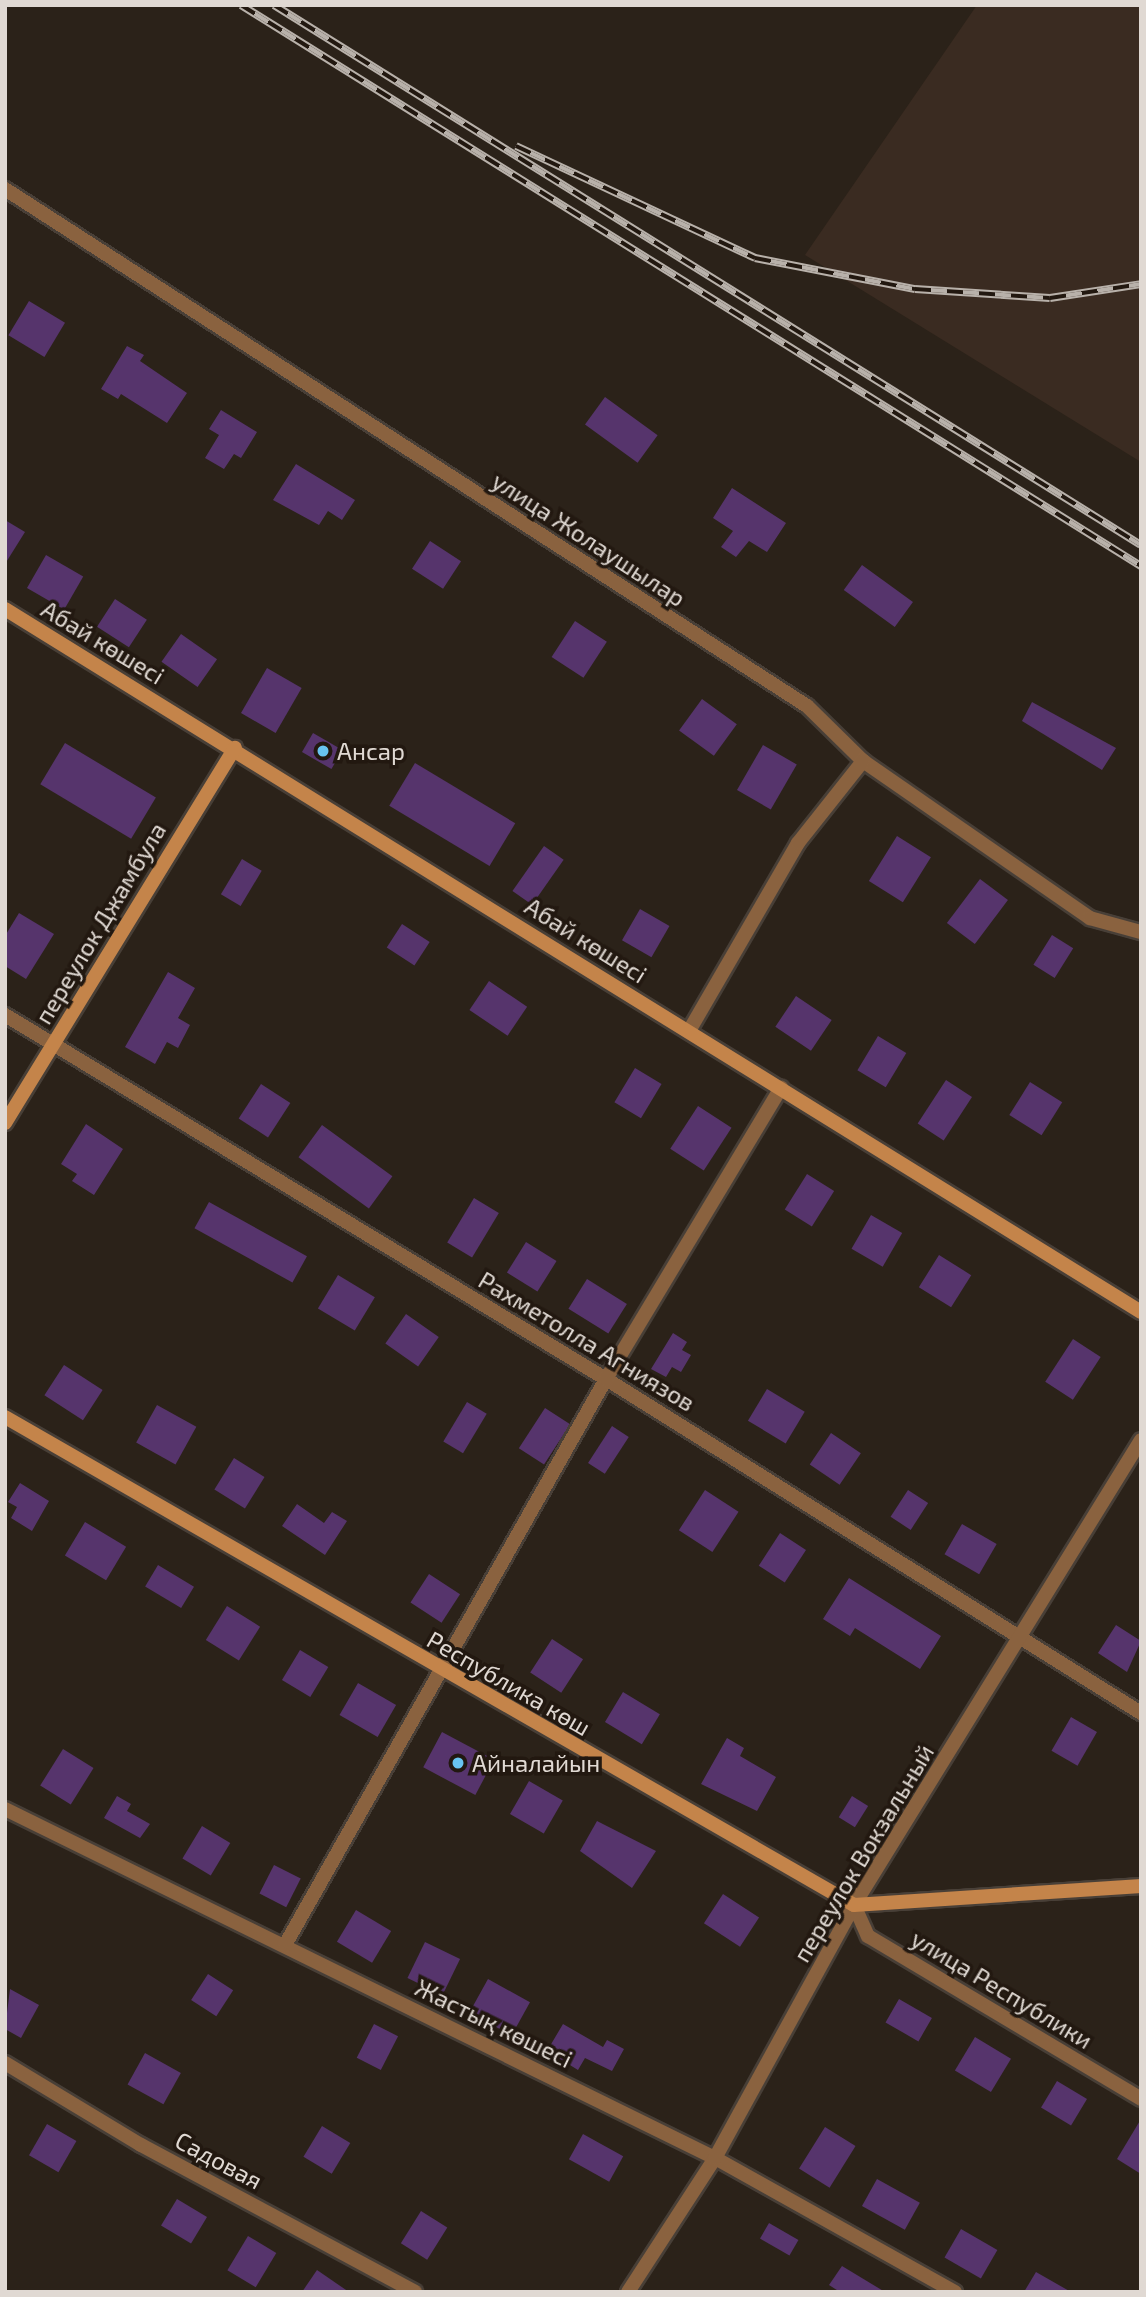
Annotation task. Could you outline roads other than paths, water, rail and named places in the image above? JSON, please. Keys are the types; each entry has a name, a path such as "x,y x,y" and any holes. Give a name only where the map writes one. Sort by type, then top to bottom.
{"main road":[{"name":"Абай көшесі","path":"5,609 234,748 1141,1312"},
{"name":"переулок Джамбула","path":"5,1123 234,748"},
{"name":"Республика көш","path":"5,1417 439,1670 854,1905"},
{"path":"854,1905 1141,1886"}],"street":[{"name":"улица Жолаушылар","path":"5,189 807,706 863,761 1090,918 1141,932"},
{"path":"689,1031 798,843 863,761"},
{"name":"Рахметолла Агниязов","path":"5,1015 606,1379 1141,1713"},
{"path":"285,1945 606,1379 781,1088"},
{"name":"переулок Вокзальный","path":"628,2292 715,2158 854,1905 1141,1440"},
{"name":"Жастық көшесі","path":"5,1809 715,2158 955,2292"},
{"name":"улица Республики","path":"854,1905 869,1936 1141,2099"},
{"name":"Садовая","path":"5,2063 141,2145 415,2292"}],"railway":[{"path":"241,5 1141,566"},
{"path":"274,5 1141,545"},
{"path":"516,146 755,258 915,289 1050,298 1141,284"}],"place":[{"name":"Ансар","path":"323,751"},
{"name":"Айналайын","path":"458,1763"}]}
